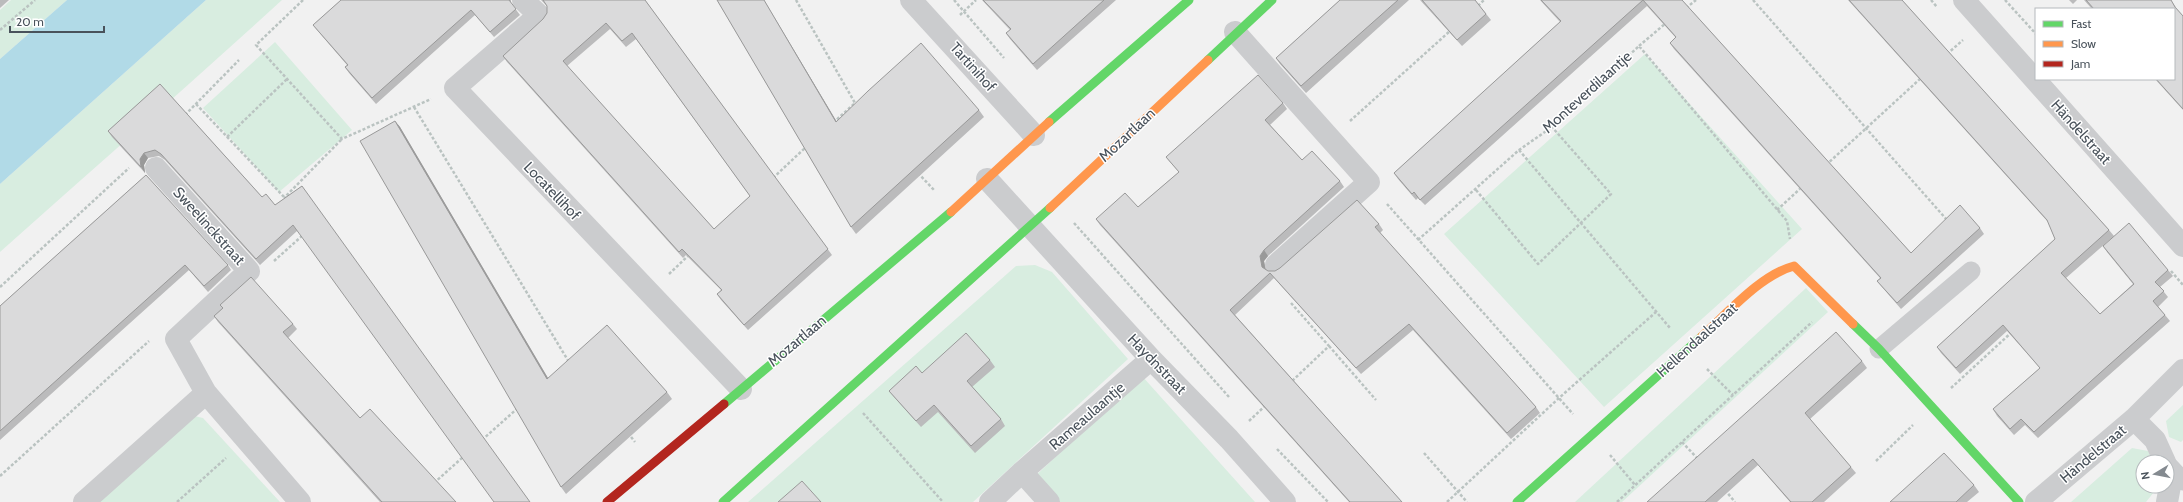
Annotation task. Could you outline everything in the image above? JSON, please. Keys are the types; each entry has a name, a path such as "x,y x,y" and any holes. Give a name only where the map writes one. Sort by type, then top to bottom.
{"street":[{"path":"455,88 539,15 523,0"},
{"name":"Tartinihof","path":"911,0 1034,135"},
{"name":"Mozartlaan","path":"607,502 952,211 1034,135 1189,0"},
{"name":"Mozartlaan","path":"723,502 1030,227 1235,32 1272,0"},
{"name":"Händelstraat","path":"1964,0 2183,246"},
{"path":"1235,32 1368,182 1276,265"},
{"name":"Locatellihof","path":"455,88 741,389"},
{"name":"Sweelinckstraat","path":"156,168 249,271 176,339"},
{"path":"987,179 1030,227"},
{"name":"Haydnstraat","path":"1030,227 1151,359 1229,439 1285,502"},
{"path":"1794,266 1879,349 2019,502"},
{"name":"Hellendaalstraat","path":"1517,502 1762,282 1782,268 1794,266"},
{"path":"176,339 206,393 300,502"},
{"name":"Rameaulaantje","path":"990,502 1151,359"},
{"name":"Händelstraat","path":"2036,502 2134,419 2183,370"},
{"path":"84,502 206,393"},
{"path":"2134,419 2155,440 2162,454"},
{"path":"1022,472 1049,502"}],"lane":[{"path":"1879,349 1972,271"},
{"path":"2175,473 2183,481"}],"path":[{"path":"0,30 35,0"},
{"path":"303,0 256,45 342,139"},
{"path":"796,0 855,103 860,108"},
{"path":"1472,11 1484,0"},
{"path":"1684,9 1696,0"},
{"path":"1753,0 1865,129 1947,220"},
{"path":"2005,0 2035,33"},
{"path":"1943,58 1983,22"},
{"path":"1639,46 1667,23"},
{"path":"1330,139 1455,27"},
{"name":"Monteverdilaantje","path":"1418,240 1476,190 1519,150 1552,127 1639,46 1787,221 1794,266"},
{"path":"183,117 239,60"},
{"path":"1824,167 1927,73"},
{"path":"227,136 287,79"},
{"path":"196,104 227,136 287,200 285,198 342,139 455,88"},
{"path":"832,124 855,103"},
{"path":"414,107 574,368"},
{"path":"1476,190 1538,264 1611,194 1552,127"},
{"path":"770,181 810,144"},
{"path":"1519,150 1688,349 1733,395"},
{"path":"0,287 132,165"},
{"path":"916,171 952,211"},
{"path":"1368,182 1636,485"},
{"path":"1777,210 1807,183"},
{"path":"1071,218 1234,402"},
{"path":"249,271 267,268 307,231"},
{"path":"649,292 694,250"},
{"path":"1291,303 1376,400"},
{"path":"1617,502 1832,304"},
{"path":"1447,502 1559,398 1656,312"},
{"path":"1876,461 1932,406 2018,326"},
{"path":"0,476 157,334 176,339"},
{"path":"1290,383 1329,346"},
{"path":"563,367 569,362"},
{"path":"845,392 943,502"},
{"path":"480,441 522,404"},
{"path":"1229,439 1267,404"},
{"path":"1245,414 1255,426"},
{"path":"624,427 653,463"},
{"path":"177,502 246,440"},
{"path":"1682,442 1702,464"},
{"path":"1276,447 1328,502"},
{"path":"431,487 469,452"},
{"path":"1424,453 1467,502"},
{"path":"1721,486 1735,502"}],"green space":[{"path":"11,0 67,0 0,59 0,10"},
{"path":"206,0 282,0 0,252 0,184"},
{"path":"275,42 352,130 279,192 203,108"},
{"path":"1645,54 1802,229 1604,407 1444,234"},
{"path":"1035,265 1052,272 1128,359 973,502 748,502 1016,266"},
{"path":"1806,288 1828,312 1622,502 1575,502"},
{"path":"1142,376 1255,502 1053,502 1032,479"},
{"path":"2183,405 2183,440 2181,442 2169,437 2166,421"},
{"path":"190,415 203,418 280,502 96,502"},
{"path":"2132,448 2148,451 2150,454 2135,454 2135,494 2152,494 2146,502 2071,502"}],"water":[{"path":"67,0 206,0 0,184 0,59"}],"building":[{"path":"341,0 509,0 516,9 490,32 471,10 372,98 345,67 348,65 313,25"},
{"path":"543,0 645,0 828,249 744,325 717,294 722,290 682,249 679,252 503,56 543,19 547,13 547,6","holes":["606,23 622,41 632,33 750,196 714,229 563,61"]},
{"path":"717,0 764,0 836,122 921,43 979,110 851,227"},
{"path":"983,0 1104,0 1033,64 1006,33 1011,29"},
{"path":"1340,0 1398,0 1301,86 1276,58"},
{"path":"1422,0 1475,0 1486,14 1457,40"},
{"path":"1541,0 1643,0 1420,200 1414,192 1412,194 1394,173 1561,21"},
{"path":"1643,0 1682,0 1911,253 1960,205 1980,228 1897,303 1877,281 1881,278 1670,43 1676,37"},
{"path":"1849,0 1902,0 2109,230 2061,273 2100,314 2134,284 2103,246 2129,223 2168,270 2155,282 2164,291 2153,301 2165,315 2034,432 2021,419 2010,429 1993,409 2040,368 2003,325 1956,368 1937,347 2055,239 2047,220"},
{"path":"2086,0 2171,0 2183,16 2183,109 2157,80 2175,80 2175,8 2093,8"},
{"path":"1258,75 1283,103 1265,120 1302,160 1312,151 1340,181 1264,250 1260,256 1262,267 1268,271 1275,271 1280,268 1357,200 1379,224 1375,227 1536,407 1507,433 1409,324 1356,368 1270,273 1230,310 1402,502 1350,502 1096,219 1125,193 1138,207 1179,172 1166,157"},
{"path":"160,84 262,197 266,194 275,205 302,186 530,502 494,502 293,225 256,259 161,154 155,150 144,153 140,159 141,167 108,131"},
{"path":"395,121 547,379 607,325 667,392 561,487 360,141"},
{"path":"146,175 228,265 204,286 185,265 0,431 0,306"},
{"path":"251,277 293,324 283,332 360,418 370,409 456,502 382,502 214,316 223,308 220,305"},
{"path":"1836,332 1862,361 1805,413 1851,467 1812,502 1791,502 1753,459 1705,502 1647,502"},
{"path":"966,333 990,360 967,381 1001,419 971,446 934,405 916,421 889,391 916,366 922,373"},
{"path":"1944,453 1974,485 1956,502 1890,502"},
{"path":"802,481 821,502 778,502"}],"traffic: fast":[{"path":"1049,122 1189,0"},
{"path":"1208,60 1272,0"},
{"path":"723,502 1050,208"},
{"path":"724,404 951,212"},
{"path":"1853,324 1879,349 2019,502"},
{"path":"1517,502 1701,337"}],"traffic: slow":[{"path":"1050,208 1208,60"},
{"path":"951,212 1049,122"},
{"path":"1701,337 1756,286 1781,271 1794,266 1853,324"}],"traffic: jam":[{"path":"607,502 724,404"}]}
